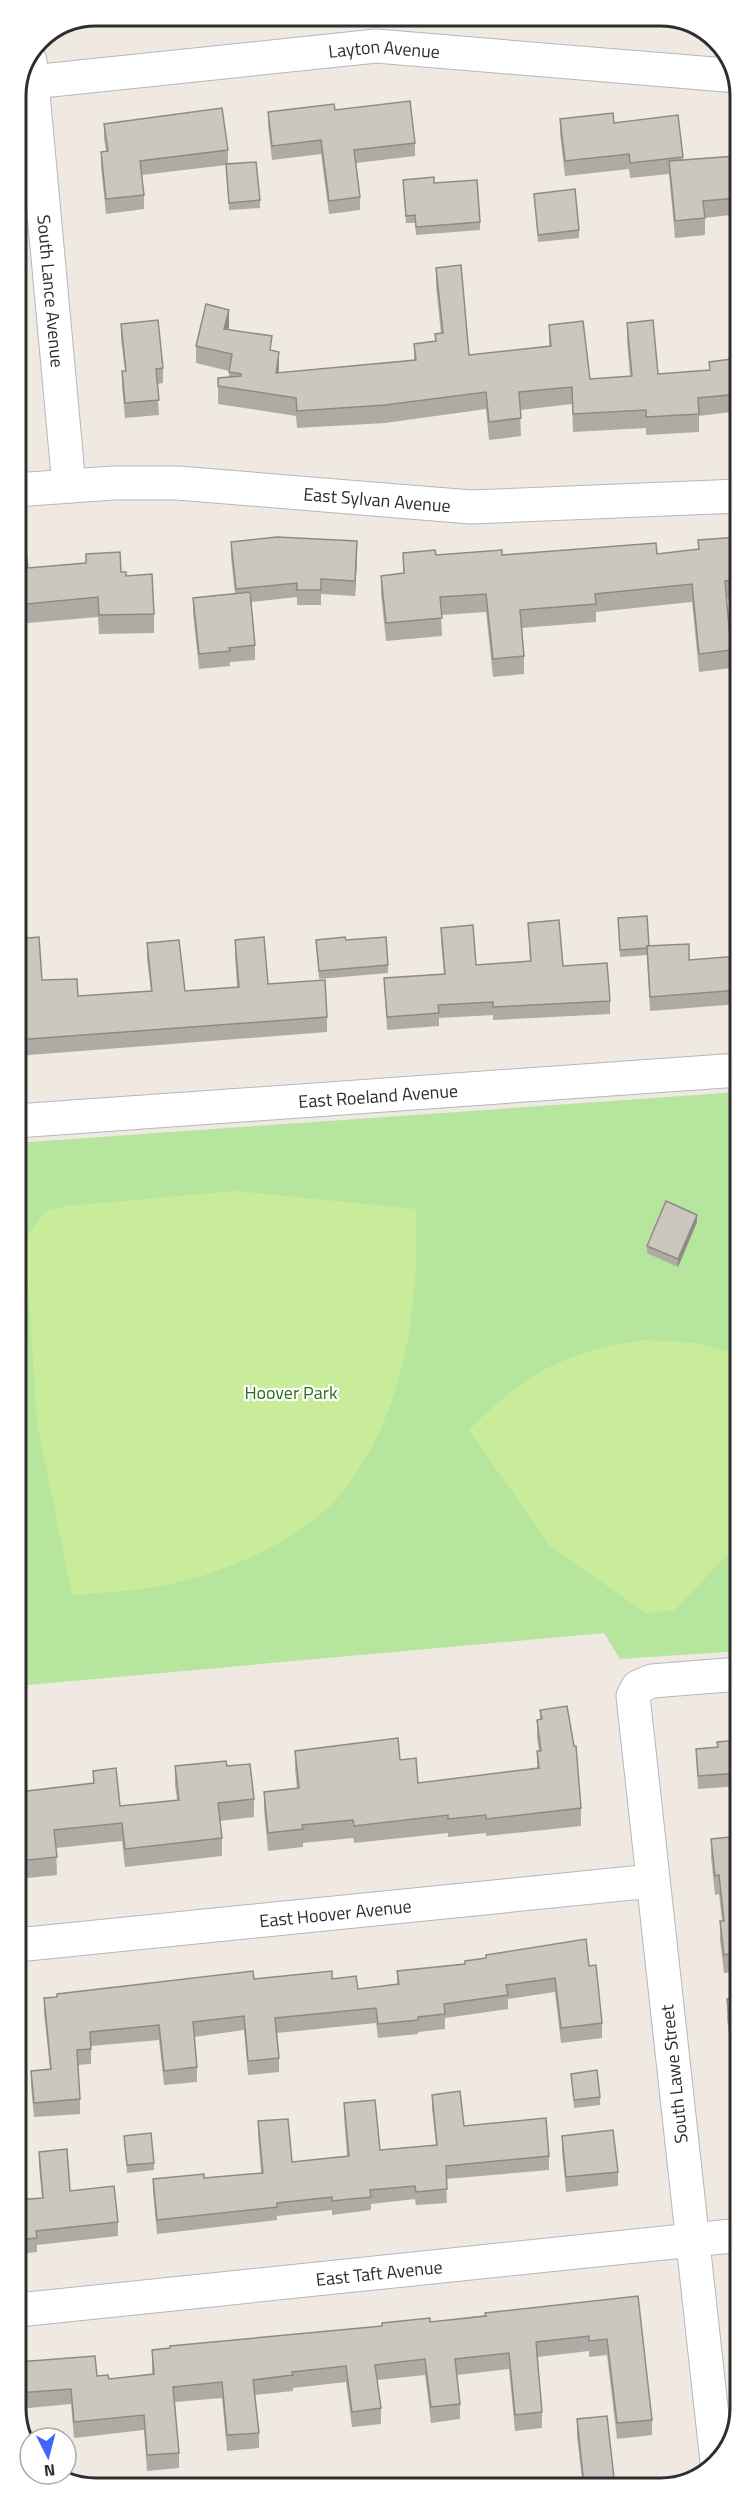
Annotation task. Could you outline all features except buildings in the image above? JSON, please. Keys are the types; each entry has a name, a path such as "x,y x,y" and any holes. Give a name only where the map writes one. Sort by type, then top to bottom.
{"street":[{"name":"Layton Avenue","path":"31,71 376,46 727,75"},
{"name":"South Lance Avenue","path":"31,71 69,486"},
{"name":"East Sylvan Avenue","path":"26,489 113,483 178,483 471,507 730,496"},
{"name":"East Roeland Avenue","path":"26,1120 730,1071"},
{"name":"South Lawe Street","path":"716,2451 633,1696 638,1687 652,1681 730,1675"},
{"name":"East Hoover Avenue","path":"26,1945 652,1881"},
{"name":"East Taft Avenue","path":"26,2309 730,2236"}],"green space":[{"name":"Hoover Park","path":"730,1093 730,1652 620,1659 604,1633 26,1685 26,1142"},
{"path":"235,1191 416,1209 415,1283 411,1320 395,1392 382,1426 365,1459 329,1507 267,1549 220,1570 175,1583 137,1590 72,1595 37,1423 26,1254 28,1235 47,1210 67,1206"},
{"path":"643,1340 699,1343 730,1352 730,1552 675,1610 646,1613 550,1546 469,1430 508,1394 547,1368 591,1351"}]}
